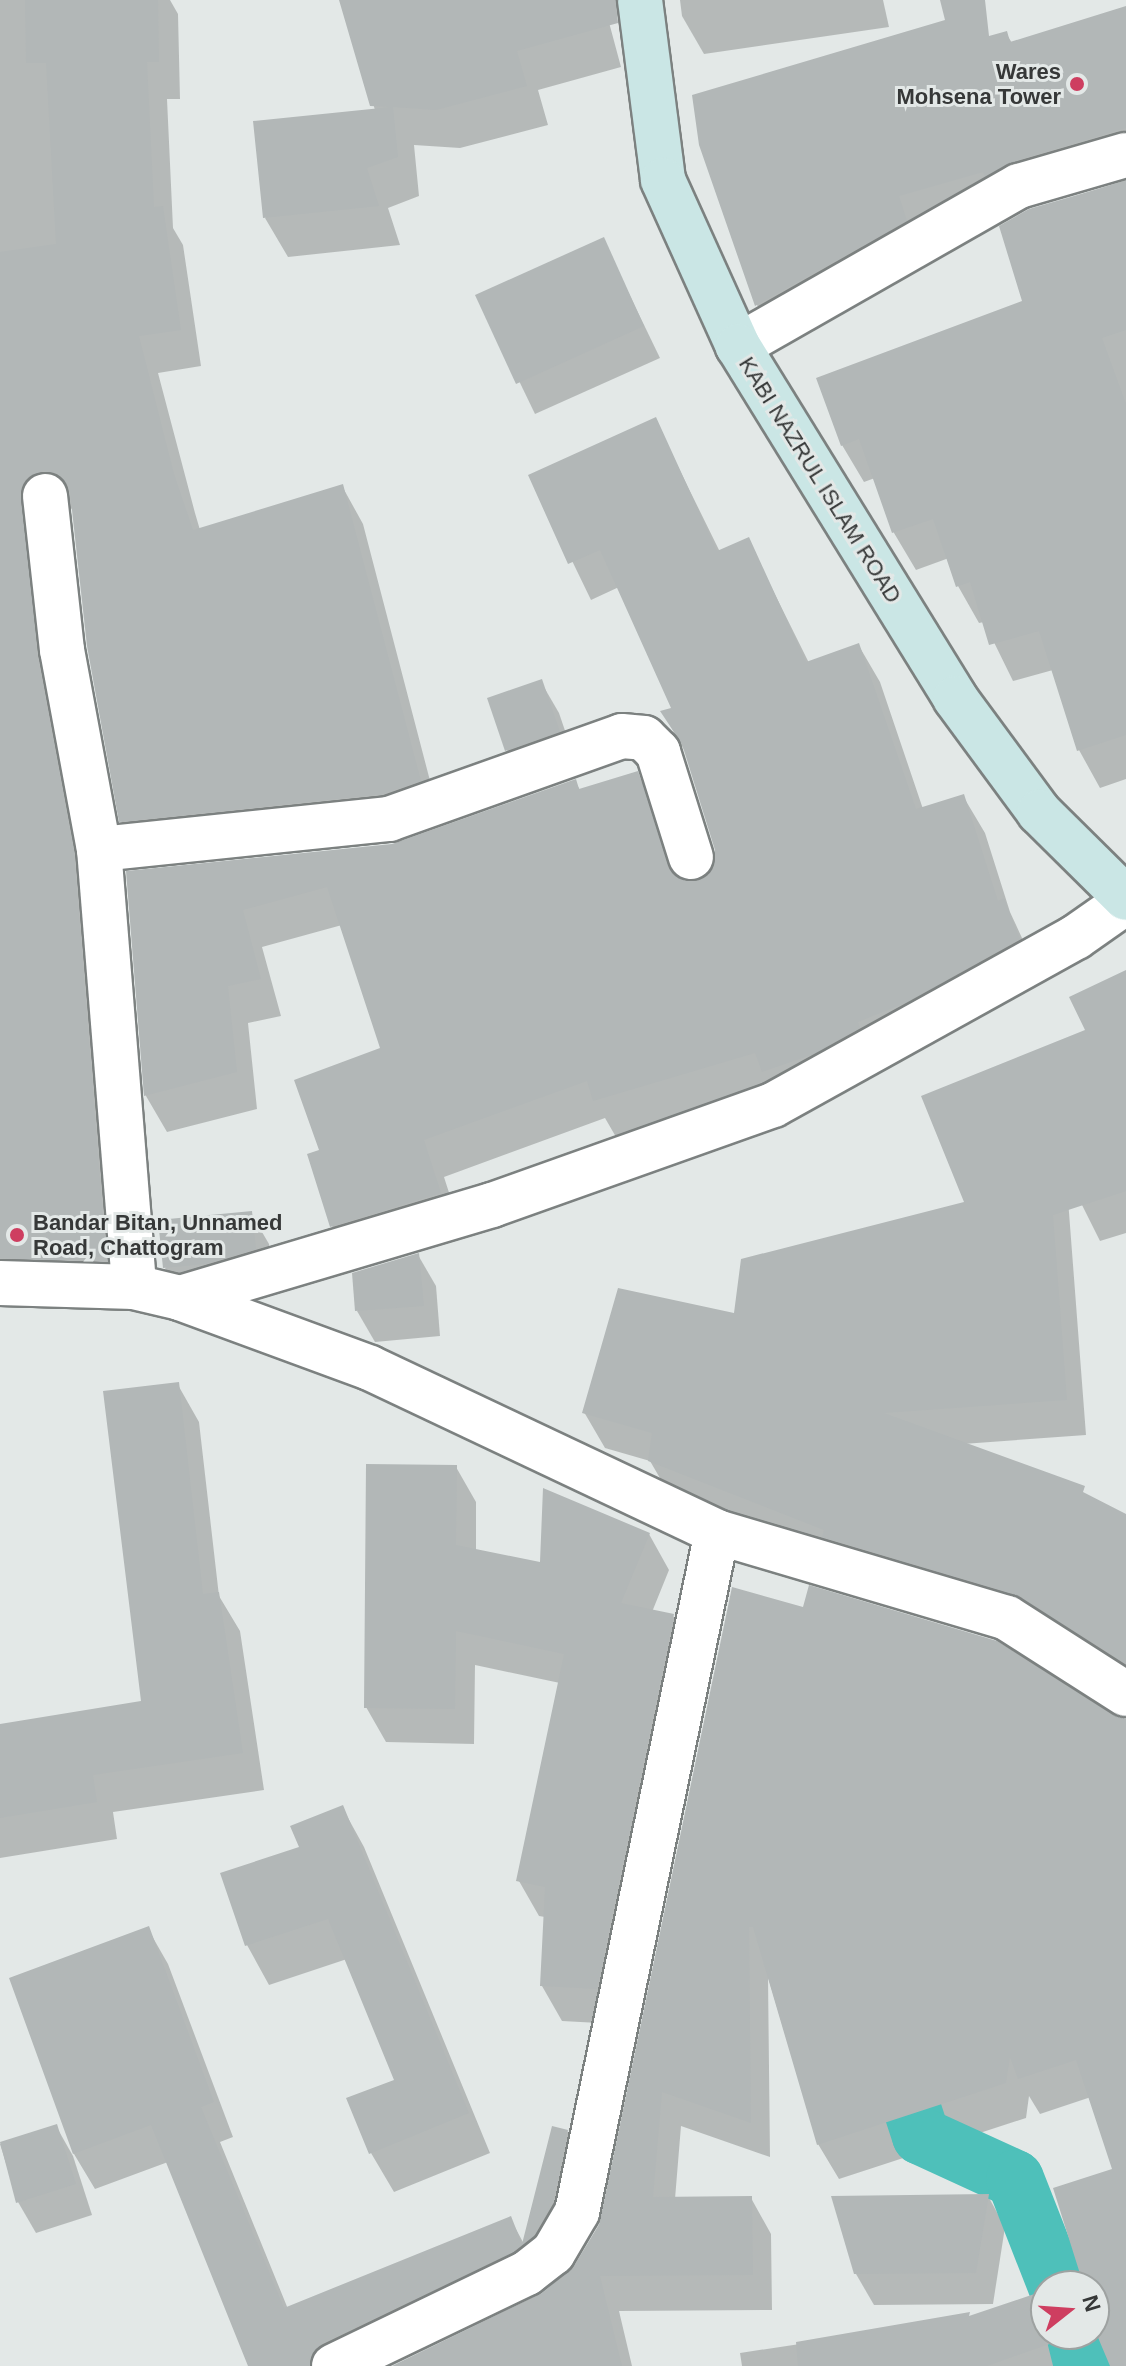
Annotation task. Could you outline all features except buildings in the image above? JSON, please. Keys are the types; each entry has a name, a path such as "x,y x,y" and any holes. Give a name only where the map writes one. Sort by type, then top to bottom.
{"main road":[{"name":"KABI NAZRUL ISLAM ROAD","path":"640,0 663,180 738,346 955,698 1039,812 1126,900"}],"street":[{"path":"738,346 1019,186 1126,155"},
{"path":"45,496 62,650 99,849 134,1287"},
{"path":"99,849 389,819 622,736 644,738 658,752 691,857"},
{"path":"180,1298 492,1205 773,1105 1076,937 1126,900"},
{"path":"0,1283 134,1287 180,1298 370,1368 717,1532 1007,1618 1126,1694"},
{"path":"334,2366 527,2273 553,2253 577,2212 717,1532"}],"waterway":[{"path":"889,2038 921,2136 1015,2179 1051,2270"},
{"path":"1079,2350 1083,2366"}],"place":[{"name":"Wares Mohsena Tower","path":"1077,84"},
{"name":"Bandar Bitan, Unnamed Road, Chattogram","path":"17,1235"}]}
